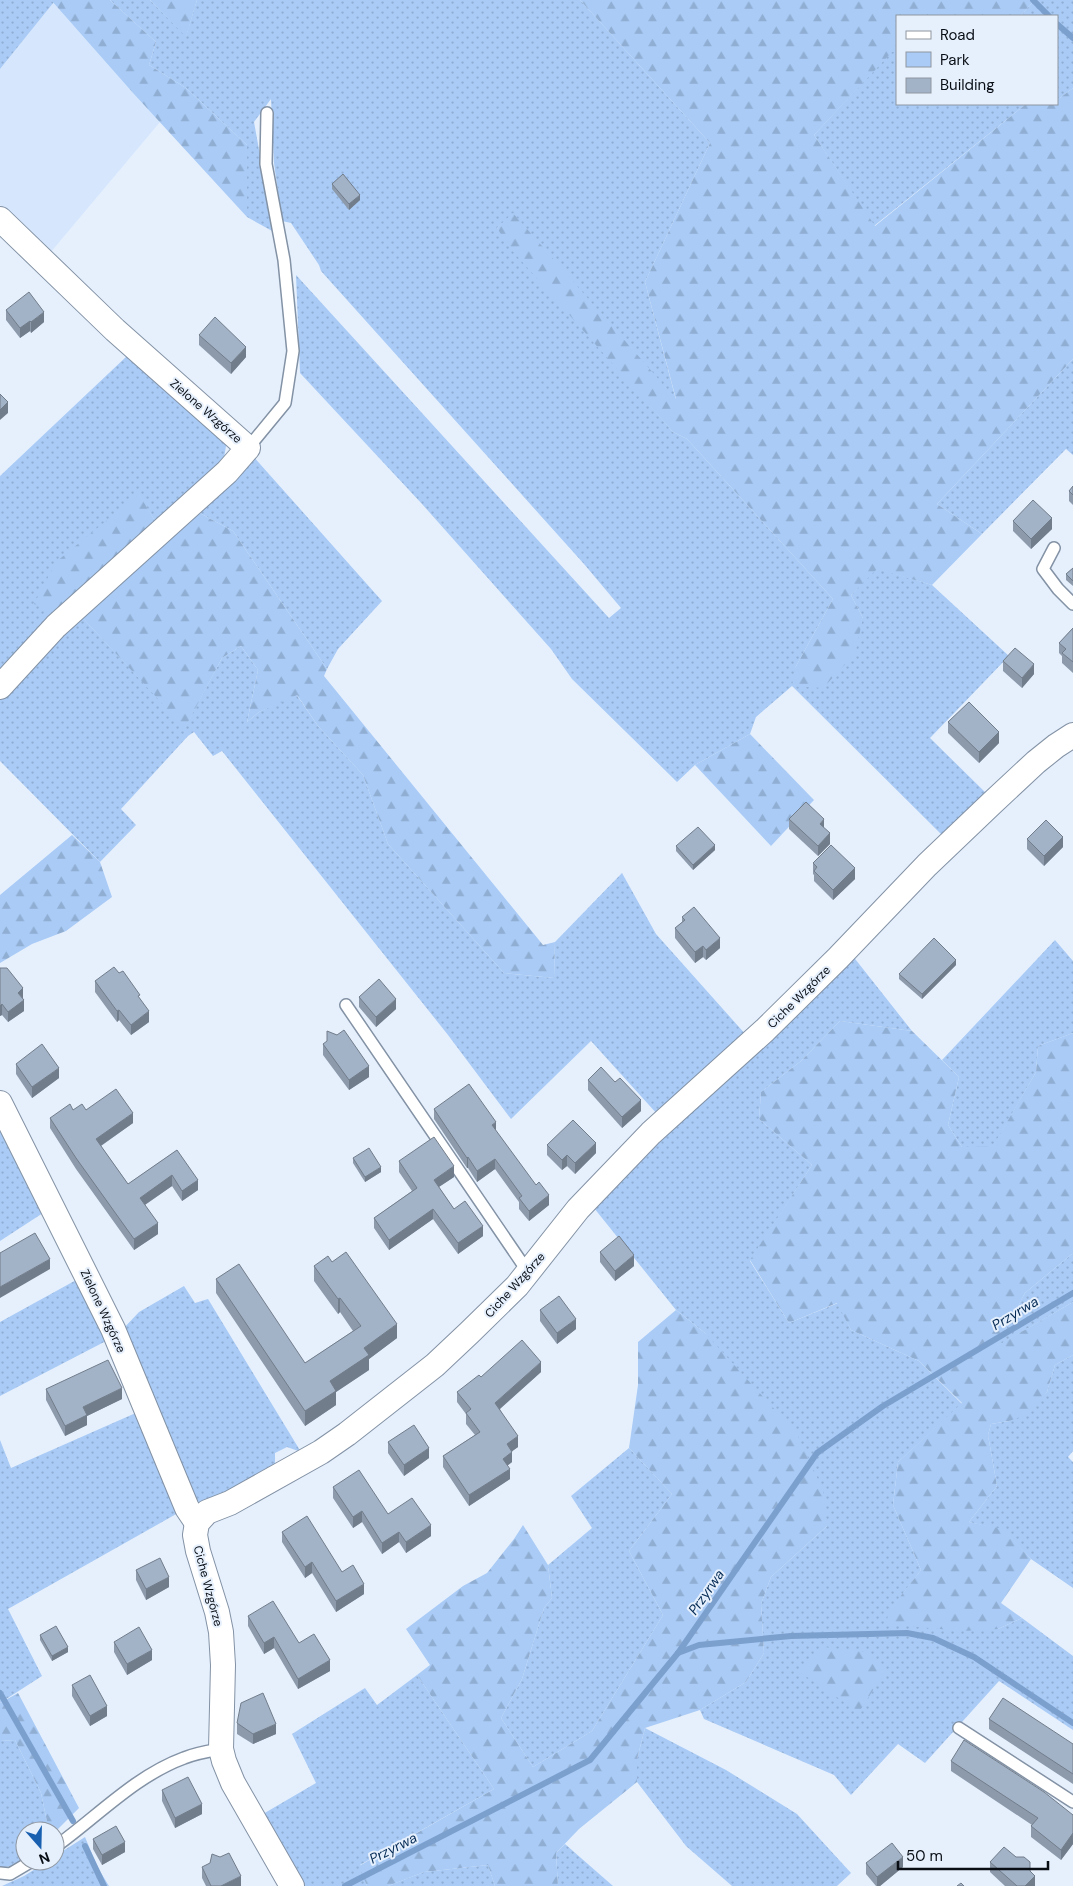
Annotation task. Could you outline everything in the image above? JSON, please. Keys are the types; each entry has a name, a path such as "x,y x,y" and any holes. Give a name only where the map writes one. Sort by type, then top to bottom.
{"street":[{"name":"Zielone Wzgórze","path":"0,219 115,330 248,448 228,472 56,626 0,687"},
{"name":"Ciche Wzgórze","path":"292,1886 233,1783 224,1761 221,1749 223,1665 221,1632 217,1612 198,1551 195,1534 197,1523 207,1512 230,1503 321,1452 347,1434 434,1365 469,1334 528,1272 578,1209 651,1134 765,1030 838,958 927,865 992,803 1036,762 1073,735"},
{"name":"Zielone Wzgórze","path":"0,1103 106,1315 187,1508 197,1523"}],"lane":[{"path":"248,448 285,403 293,351 284,260 266,164 267,113"},
{"path":"1054,548 1043,570 1073,604"},
{"path":"346,1005 528,1272"},
{"path":"959,1728 1073,1802"},
{"path":"65,1839 134,1785 156,1772 184,1758 221,1749"},
{"path":"0,1874 10,1874 15,1871"}],"shaded area":[{"path":"54,2 160,122 50,253 0,205 0,69"}],"green space":[{"path":"0,0 51,0 54,2 0,69"},
{"path":"51,0 110,0 156,42 149,65 186,88 247,145 247,217 134,94"},
{"path":"110,0 150,0 186,36 197,0 580,0 710,143 645,282 676,400 513,214 497,228 673,432 687,439 833,599 795,668 863,618 851,595 876,568 932,585 1009,656 930,738 987,794 943,836 792,686 756,717 750,734 695,765 677,782 572,679 551,649 422,504 300,373 296,275 609,618 621,608 584,564 321,271 291,223 282,221 274,163 271,99 254,122 274,232 247,217 247,145 186,88 149,65 156,42"},
{"path":"150,0 197,0 186,37"},
{"path":"580,0 1035,0 1021,15 896,15 896,52 892,52 814,135 875,226 1025,105 1058,105 1058,99 1073,88 1073,359 937,504 982,534 932,585 877,569 851,595 863,618 855,654 823,688 792,686 795,668 833,599 687,439 673,432 510,248 497,228 513,213 676,399 645,282 710,143"},
{"path":"1035,0 1073,0 1073,88 1058,99 1058,15 1021,15"},
{"path":"892,51 896,52 896,105 1025,105 874,226 814,135"},
{"path":"127,356 227,440 224,458 210,476 155,521 139,495 58,614 0,674 0,476"},
{"path":"1073,359 1073,455 1066,449 982,534 937,504"},
{"path":"252,455 382,601 338,649 327,669 233,531 196,511"},
{"path":"139,494 155,521 58,614 34,604 56,562"},
{"path":"196,511 233,531 327,669 324,676 543,945 555,942 554,978 504,973 388,844 363,775 318,726 297,695 259,712 247,722 258,670 241,646 222,658 185,728 79,614"},
{"path":"79,614 185,727 222,658 241,646 258,670 247,722 259,712 296,694 318,726 363,775 388,844 504,973 554,978 555,942 622,873 656,934 747,1036 658,1115 591,1041 511,1119 448,1035 222,751 213,756 194,732 188,736 121,809 136,825 100,862 0,761 0,700"},
{"path":"750,734 814,800 771,846 695,765"},
{"path":"72,835 100,862 112,897 66,931 32,944 0,963 0,895"},
{"path":"1055,940 1073,961 1073,1033 1038,1046 1036,1072 993,1147 962,1147 948,1125 959,1077 942,1060"},
{"path":"852,955 912,1031 840,1021 801,1061 761,1092 759,1119 812,1165 750,1261 789,1323 838,1303 851,1330 919,1361 962,1404 898,1462 893,1505 921,1570 892,1608 998,1629 1022,1618 1073,1656 1073,1730 999,1681 925,1763 898,1744 851,1795 834,1775 704,1719 700,1710 746,1682 764,1653 761,1604 771,1577 827,1526 705,1333 676,1310 594,1208"},
{"path":"840,1021 912,1031 959,1077 948,1125 962,1147 993,1146 1036,1072 1038,1046 1073,1033 1073,1253 1025,1293 997,1346 1073,1302 1073,1355 1055,1365 1047,1392 1025,1415 1009,1421 991,1424 988,1435 997,1486 969,1522 1003,1529 1031,1559 1001,1603 1022,1618 998,1629 962,1631 886,1624 889,1611 921,1570 893,1505 898,1462 962,1403 919,1361 851,1330 837,1303 789,1323 750,1260 812,1165 759,1119 761,1092 801,1061"},
{"path":"0,1126 43,1213 0,1241"},
{"path":"1073,1253 1073,1302 996,1347 1025,1293"},
{"path":"78,1279 108,1340 0,1396 0,1322"},
{"path":"184,1286 195,1303 208,1299 301,1452 287,1447 275,1453 275,1466 204,1503 192,1500 122,1330 139,1312"},
{"path":"676,1310 705,1333 797,1434 823,1490 827,1526 771,1577 761,1604 764,1653 746,1682 700,1710 645,1728 637,1759 637,1782 579,1829 556,1853 558,1886 495,1886 488,1865 424,1872 388,1886 367,1886 359,1866 494,1789 417,1675 430,1665 406,1629 463,1586 487,1573 523,1525 548,1565 552,1598 544,1608 522,1679 501,1718 533,1767 592,1731 663,1615 629,1551 672,1494 629,1448 638,1385 638,1342"},
{"path":"1073,1355 1073,1451 1068,1457 1073,1462 1073,1588 1031,1559 1003,1530 969,1522 997,1486 988,1435 991,1424 1009,1421 1047,1392 1055,1365"},
{"path":"138,1412 178,1513 8,1609 42,1676 0,1703 0,1440 11,1468"},
{"path":"629,1448 672,1494 629,1551 663,1615 592,1731 533,1767 501,1718 522,1679 544,1608 552,1598 548,1565 592,1528 571,1496"},
{"path":"823,1647 867,1652 886,1670 859,1712 798,1671"},
{"path":"417,1675 494,1789 360,1865 367,1886 303,1886 263,1814 316,1783 292,1734 365,1688 377,1705"},
{"path":"18,1693 79,1808 65,1822 47,1821 41,1793 15,1740 0,1741 0,1703"},
{"path":"645,1728 726,1770 797,1814 851,1873 837,1886 732,1886 686,1846 637,1782 637,1759"},
{"path":"15,1740 41,1793 47,1821 15,1821 15,1864 0,1868 0,1741"},
{"path":"85,1837 98,1868 109,1886 2,1886 32,1871 65,1871 65,1850"},
{"path":"565,1844 613,1886 558,1886 556,1853"},
{"path":"488,1865 495,1886 388,1886 424,1872"}],"building":[{"path":"343,174 360,195 349,204 332,184"},
{"path":"29,292 44,312 20,328 6,310"},
{"path":"215,317 246,347 231,363 199,335"},
{"path":"0,394 8,402 0,410"},
{"path":"1073,486 1073,495 1069,491"},
{"path":"1033,500 1052,518 1031,539 1013,521"},
{"path":"1073,568 1073,581 1066,574"},
{"path":"1073,628 1073,662 1062,653 1066,649 1059,643"},
{"path":"1015,648 1034,664 1022,678 1003,661"},
{"path":"969,702 999,732 979,752 948,722"},
{"path":"806,802 824,819 820,824 830,833 818,846 789,819"},
{"path":"1046,820 1063,837 1044,856 1027,839"},
{"path":"698,827 715,845 693,865 676,846"},
{"path":"831,845 855,868 833,890 814,871 817,867 813,863"},
{"path":"694,907 720,938 706,950 703,946 695,952 675,928 685,920 682,917"},
{"path":"934,938 956,960 922,994 899,974"},
{"path":"114,967 119,973 123,971 149,1011 131,1025 119,1010 117,1011 95,981"},
{"path":"0,968 7,968 23,988 18,993 24,1000 8,1012 2,1004 0,1006"},
{"path":"379,979 396,999 376,1017 359,997"},
{"path":"344,1030 369,1066 349,1080 323,1044 327,1041 327,1031 337,1035"},
{"path":"42,1044 59,1068 32,1087 16,1064"},
{"path":"601,1067 615,1082 620,1078 641,1100 622,1117 588,1080"},
{"path":"469,1084 496,1122 492,1125 536,1185 539,1182 549,1195 529,1211 519,1198 522,1196 495,1159 477,1171 434,1109"},
{"path":"116,1089 133,1113 96,1139 128,1184 177,1150 198,1180 182,1191 172,1175 140,1198 158,1223 134,1239 50,1118 70,1104 73,1110 82,1104 86,1110"},
{"path":"573,1120 596,1143 575,1163 567,1155 562,1160 547,1145"},
{"path":"434,1137 454,1166 434,1180 454,1209 465,1201 483,1226 458,1243 433,1209 389,1240 374,1218 417,1188 399,1161"},
{"path":"369,1148 381,1167 365,1177 353,1158"},
{"path":"35,1233 50,1259 0,1287 0,1253"},
{"path":"619,1236 634,1255 615,1271 600,1252"},
{"path":"346,1252 397,1324 364,1348 369,1355 330,1381 336,1391 305,1411 216,1279 239,1264 305,1363 361,1326 314,1266 328,1256 332,1262"},
{"path":"559,1296 576,1319 557,1333 540,1310"},
{"path":"522,1340 541,1362 495,1403 518,1436 507,1444 512,1452 503,1459 510,1469 469,1495 443,1456 480,1432 466,1413 471,1409 457,1392 479,1375 481,1377"},
{"path":"108,1360 122,1388 83,1407 87,1415 65,1426 46,1389"},
{"path":"414,1425 429,1448 404,1465 388,1442"},
{"path":"359,1470 388,1514 412,1498 431,1525 406,1542 399,1532 382,1543 362,1511 353,1517 333,1487"},
{"path":"307,1516 342,1572 353,1565 364,1584 336,1601 312,1562 305,1567 282,1532"},
{"path":"160,1558 169,1577 146,1589 136,1570"},
{"path":"273,1601 299,1643 314,1634 330,1660 298,1679 274,1637 264,1643 248,1616"},
{"path":"56,1626 68,1647 52,1656 40,1635"},
{"path":"139,1627 152,1650 127,1664 114,1642"},
{"path":"90,1675 107,1706 90,1716 72,1685"},
{"path":"263,1693 276,1724 253,1734 237,1723 241,1703"},
{"path":"1003,1698 1073,1744 1073,1774 989,1719"},
{"path":"964,1740 1044,1792 1073,1815 1073,1833 1061,1850 1031,1826 1038,1818 951,1761"},
{"path":"188,1777 202,1804 175,1818 162,1790"},
{"path":"116,1826 125,1842 102,1855 93,1839"},
{"path":"892,1843 903,1857 877,1877 866,1863"},
{"path":"1004,1847 1016,1857 1024,1857 1030,1862 1030,1871 1035,1876 1025,1886 1017,1886 990,1862"},
{"path":"229,1853 241,1876 221,1886 211,1886 202,1867 210,1863 212,1854 220,1857"}],"waterway":[{"path":"1033,0 1048,15"},
{"path":"1058,25 1073,38"},
{"name":"Przyrwa","path":"345,1886 590,1760 678,1653 817,1453 883,1406 1073,1293"},
{"path":"678,1653 699,1645 791,1636 907,1633 933,1638 974,1657 1073,1723"},
{"path":"0,1693 73,1821"},
{"path":"85,1846 104,1886"}]}
